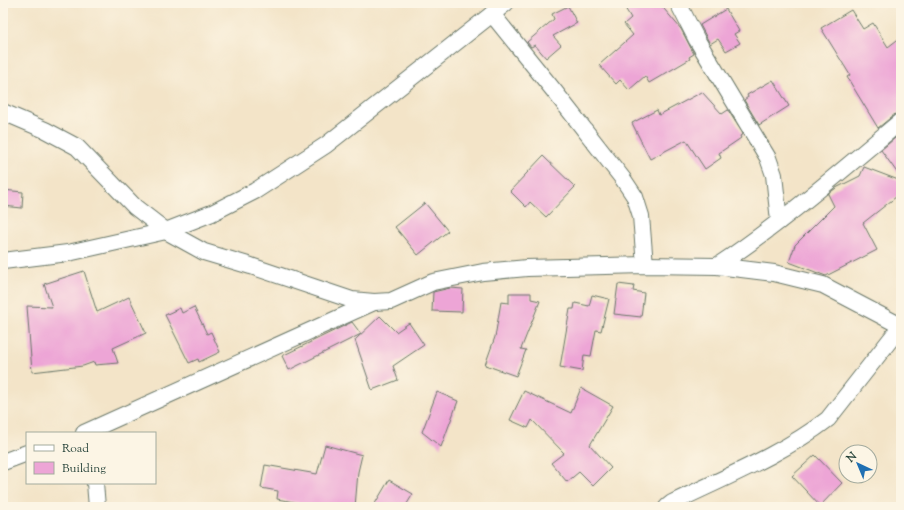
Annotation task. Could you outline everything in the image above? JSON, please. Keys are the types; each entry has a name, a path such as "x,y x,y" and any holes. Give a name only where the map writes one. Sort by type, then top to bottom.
{"street":[{"path":"3,261 68,253 166,231 212,213 256,191 326,145 506,3"},
{"path":"678,3 697,40 768,158 774,175 779,221"},
{"path":"492,14 589,135 635,197 641,216 645,265"},
{"path":"3,112 45,130 77,147 135,207 166,231 204,252 352,300 374,302 391,301 433,282 483,272 527,268 645,265 717,266 774,273 823,285 901,326 828,419 812,431 791,443 672,503 667,507"},
{"path":"717,266 749,245 901,121"},
{"path":"88,432 374,302"},
{"path":"3,462 26,453"},
{"path":"94,484 97,507"}],"building":[{"path":"622,3 659,3 681,29 694,54 689,57 690,59 649,83 645,76 629,90 620,80 616,84 599,65 633,35 624,24 631,18"},
{"path":"568,6 577,23 553,36 561,45 546,58 535,45 531,47 527,42 554,19 552,14"},
{"path":"726,9 739,31 734,34 740,43 726,51 718,39 710,44 700,25"},
{"path":"851,10 863,29 873,23 888,47 901,37 901,112 895,114 878,128 847,77 850,75 821,28"},
{"path":"773,80 789,106 759,125 744,100 748,97 747,95"},
{"path":"702,92 722,114 728,110 743,134 740,136 741,138 719,153 721,158 705,169 686,140 650,159 632,123 657,110 659,115"},
{"path":"901,133 901,178 881,150"},
{"path":"543,156 575,187 546,217 530,202 526,207 510,191"},
{"path":"864,167 901,181 901,193 863,223 877,250 826,276 789,262 795,245 834,206 828,194 836,188 860,176"},
{"path":"3,190 23,192 22,208 3,206"},
{"path":"425,203 448,231 418,255 395,227"},
{"path":"84,271 97,312 129,297 146,333 113,348 118,363 95,365 94,362 83,366 32,372 27,306 52,307 44,284"},
{"path":"618,284 634,286 633,291 644,293 641,317 614,314"},
{"path":"450,288 463,289 462,312 432,311 433,292"},
{"path":"509,293 531,293 531,299 540,301 521,349 526,350 516,376 485,365 495,337 501,302 509,303"},
{"path":"592,295 609,299 601,331 596,330 591,356 584,355 582,371 560,367 570,309 574,309 575,303 589,306"},
{"path":"194,307 207,334 211,332 220,352 199,362 198,359 189,363 165,315 180,308 182,313"},
{"path":"380,316 396,332 409,323 424,345 393,366 398,380 372,390 355,340"},
{"path":"352,322 361,334 289,370 282,356"},
{"path":"581,388 613,406 590,445 611,468 593,486 579,472 567,482 551,463 564,453 532,420 528,428 510,420 524,391 571,413"},
{"path":"437,392 458,401 441,447 422,432"},
{"path":"325,445 362,455 358,472 355,507 321,507 277,499 278,491 261,488 265,465 317,474"},
{"path":"815,455 838,479 838,484 841,484 820,506 792,476"},
{"path":"389,480 413,494 405,507 373,507"}]}
